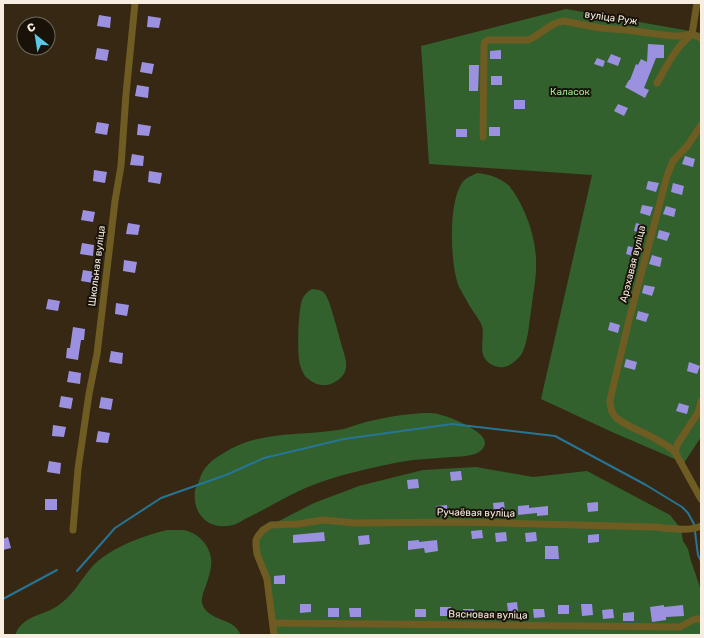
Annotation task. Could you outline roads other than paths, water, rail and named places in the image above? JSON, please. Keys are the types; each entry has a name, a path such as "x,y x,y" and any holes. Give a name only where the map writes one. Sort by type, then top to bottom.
{"street":[{"name":"Школьная вуліца","path":"72,530 79,462 96,354 115,201 121,166 135,3"},
{"path":"657,83 674,53 692,34 697,3"},
{"name":"вуліца Руж","path":"483,137 484,42 486,41 528,40 552,24 562,21 600,28 672,36 692,34"},
{"path":"692,34 701,38"},
{"name":"Арэхавая вуліца","path":"675,452 655,438 614,417 610,406 610,400 667,176 673,161 688,145 701,125"},
{"path":"701,401 698,413 678,443 675,452 701,499"},
{"name":"Ручаёвая вуліца","path":"273,623 267,579 257,554 256,545 258,536 271,525 298,524 323,520 355,523 457,522 681,529 697,527"},
{"name":"Вясновая вуліца","path":"273,623 680,627 695,620 701,619"},
{"path":"273,623 274,635"}],"waterway":[{"path":"77,571 115,528 161,498 226,475 264,458 344,439 452,424 555,436 646,485 682,507 688,513 694,524 698,555 701,561"},
{"path":"3,599 57,570"}],"park label":[{"name":"Каласок","path":"570,92"}]}
